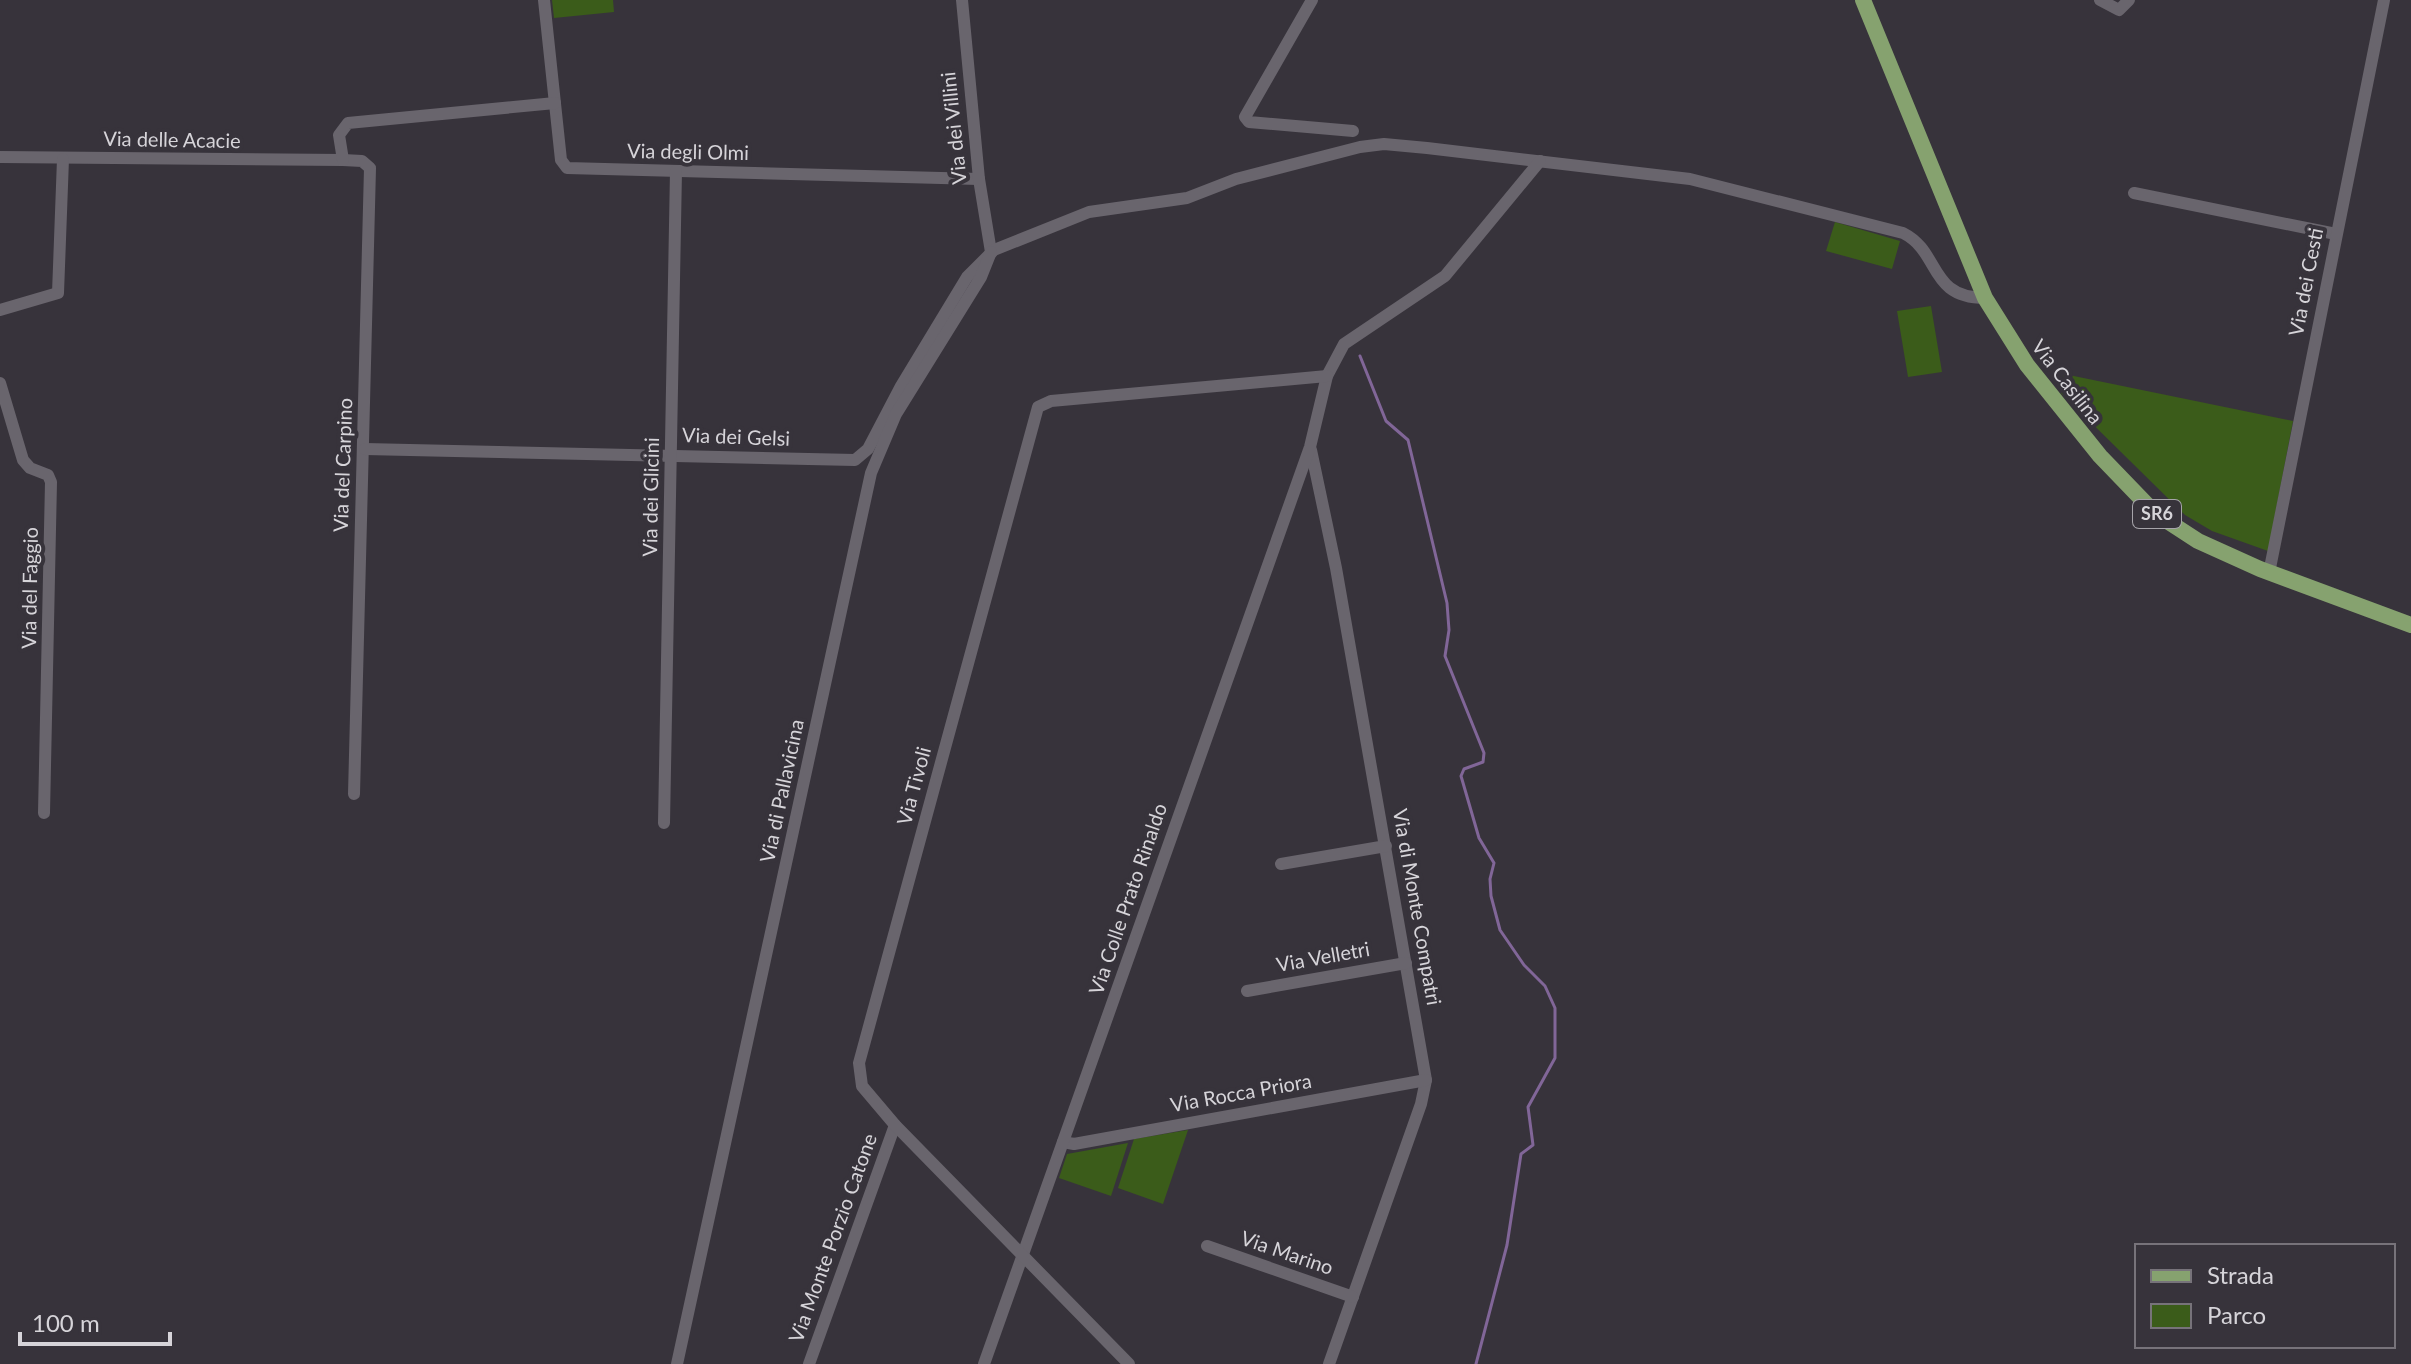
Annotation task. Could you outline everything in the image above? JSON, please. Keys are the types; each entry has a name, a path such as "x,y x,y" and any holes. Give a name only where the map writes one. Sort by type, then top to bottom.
{"main road":[{"name":"Via Casilina","path":"1863,0 1985,298 2038,380 2133,492 2160,517 2191,537 2269,573 2411,625"}],"street":[{"name":"Via degli Olmi","path":"544,0 561,160 567,168 979,179"},
{"name":"Via dei Villini","path":"962,0 979,179 991,252"},
{"path":"1312,0 1245,117 1249,122 1353,131"},
{"path":"2100,0 2119,10 2129,0"},
{"name":"Via dei Cesti","path":"2269,573 2384,0"},
{"path":"343,160 339,135 348,123 555,103"},
{"path":"991,252 1089,212 1187,198 1242,178 1370,145 1540,161 1712,183 1898,231 1919,245 1942,283 1965,296 1985,298"},
{"name":"Via delle Acacie","path":"0,157 343,160"},
{"path":"0,310 58,293 63,159"},
{"name":"Via del Carpino","path":"343,160 366,163 371,177 354,794"},
{"name":"Via Colle Prato Rinaldo","path":"984,1364 1310,447 1327,376 1352,337 1445,276 1540,161"},
{"name":"Via dei Glicini","path":"664,823 676,171"},
{"path":"2134,193 2336,234"},
{"name":"Via dei Gelsi","path":"365,449 847,461 860,458 967,277 991,252"},
{"name":"Via di Pallavicina","path":"677,1364 871,473 892,422 981,277 991,252"},
{"name":"Via Tivoli","path":"1129,1364 895,1125 862,1086 859,1063 1038,407 1051,401 1327,376"},
{"name":"Via del Faggio","path":"0,383 23,460 48,475 51,482 44,813"},
{"name":"Via di Monte Compatri","path":"1310,447 1386,846 1426,1080 1424,1095 1329,1364"},
{"path":"1281,864 1386,846"},
{"name":"Via Velletri","path":"1247,991 1406,963"},
{"name":"Via Rocca Priora","path":"1063,1142 1074,1144 1426,1080"},
{"name":"Via Monte Porzio Catone","path":"809,1364 895,1125"},
{"name":"Via Marino","path":"1207,1246 1353,1297"}],"green space":[{"path":"552,0 613,0 614,12 554,18"},
{"path":"1835,222 1900,241 1892,269 1826,251"},
{"path":"1931,306 1942,372 1908,377 1897,311"},
{"path":"2064,374 2293,421 2268,551 2212,531 2185,515 2061,393"},
{"path":"1188,1130 1163,1204 1118,1188 1134,1139"},
{"path":"1128,1143 1111,1196 1059,1178 1067,1154"}],"waterway":[{"path":"1360,356 1386,421 1408,440 1447,603 1449,630 1445,656 1484,753 1483,762 1464,769 1461,776 1479,838 1494,863 1490,879 1491,896 1500,930 1524,965 1545,986 1555,1008 1555,1058 1528,1107 1533,1145 1521,1154 1507,1245 1476,1364"}]}
